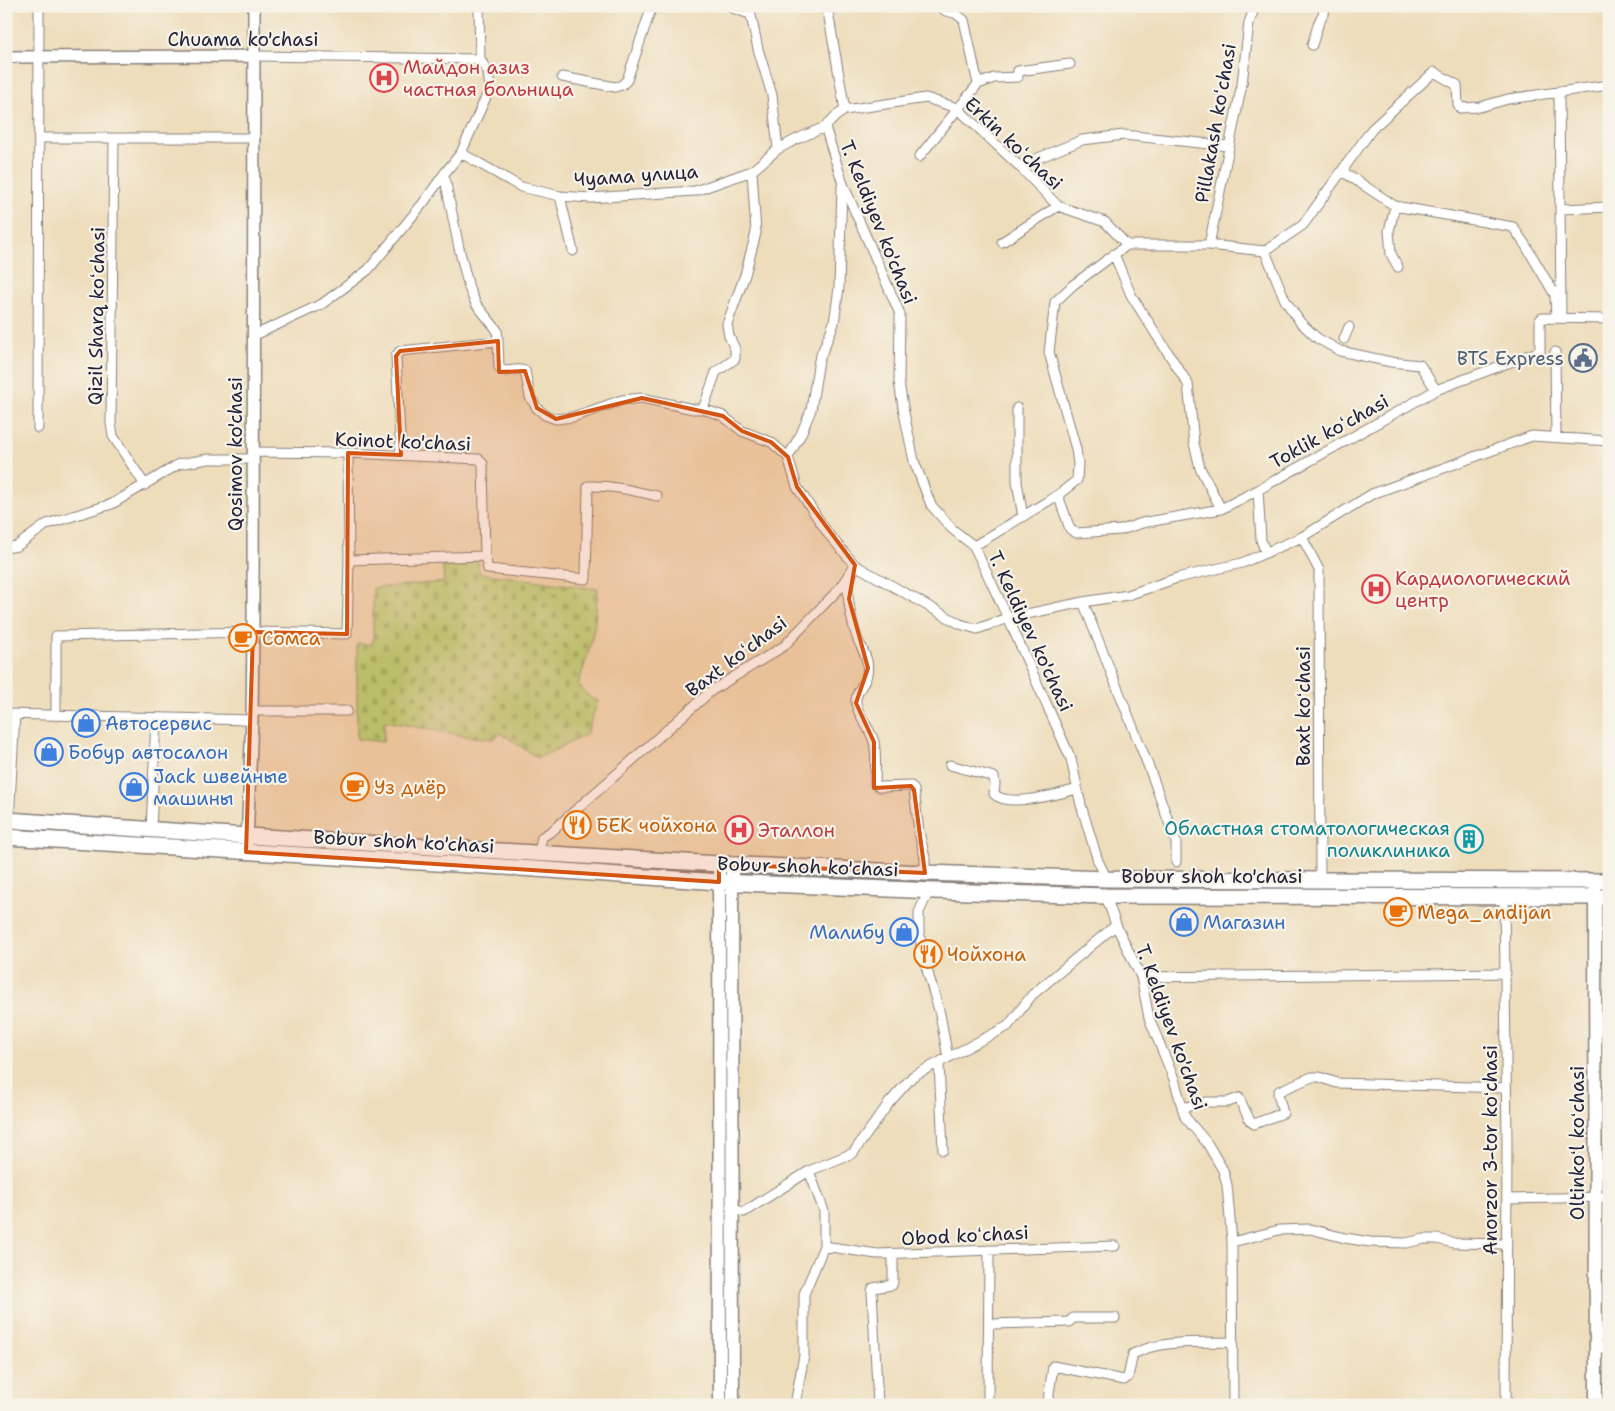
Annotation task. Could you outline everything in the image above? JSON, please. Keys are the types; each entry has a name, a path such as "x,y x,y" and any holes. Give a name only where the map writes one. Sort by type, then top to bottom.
{"main road":[{"name":"Bobur shoh ko'chasi","path":"8,820 725,864 925,873 1107,879 1604,878"},
{"name":"Bobur shoh ko'chasi","path":"6,837 643,876 725,883 929,891 1106,896 1602,897"},
{"path":"720,1405 719,1197 725,864"},
{"name":"Oltinkoʻl koʻchasi","path":"1596,1405 1602,1348 1602,897 1604,878"},
{"path":"725,883 733,1203 733,1405"},
{"path":"1602,897 1609,888"}],"street":[{"path":"38,428 39,6"},
{"name":"Qosimov ko'chasi","path":"246,852 252,715 253,632 254,6"},
{"path":"253,336 322,304 368,270 424,202 461,153 490,88 488,72 480,59 479,6"},
{"path":"562,77 615,86 622,84 627,80 652,6"},
{"path":"730,6 732,8 749,10 772,95 778,149"},
{"path":"827,6 845,110"},
{"path":"939,6 946,11 955,13 964,20 978,84"},
{"name":"Pillakash koʻchasi","path":"1209,246 1242,84 1249,22 1255,6"},
{"path":"1312,45 1319,22 1327,6"},
{"name":"Chuama ko'chasi","path":"6,56 254,56 480,59"},
{"path":"919,157 978,84 994,78 1018,77 1018,71 1070,64"},
{"path":"974,546 1058,495 1077,480 1078,464 1049,352 1055,302 1073,285 1114,254 1127,245 1209,246 1265,251 1303,225 1372,129 1434,72 1457,85 1460,108 1480,107 1508,99 1609,85"},
{"path":"1558,318 1560,209 1559,91"},
{"name":"Erkin koʻchasi","path":"845,110 926,98 957,108 1019,166 1058,206 1105,222 1127,245"},
{"name":"Чуама улица","path":"461,153 521,187 560,196 590,198 695,191 752,171 778,149 825,127 845,110"},
{"name":"T. Keldiyev ko'chasi","path":"825,127 843,184 900,314 899,382 914,461 931,505 952,529 974,546 1008,618 1071,759 1077,789 1098,861 1107,879"},
{"path":"1019,166 1082,140 1124,135 1228,146"},
{"path":"39,138 254,138"},
{"name":"Qizil Sharq koʻchasi","path":"114,138 111,423 113,436 145,485"},
{"path":"703,409 716,372 735,359 736,355 736,349 729,336 727,324 745,274 756,233 752,171"},
{"path":"1342,171 1395,206 1513,227 1555,295 1558,318"},
{"path":"444,174 469,288 476,304 497,330 499,367 504,371 521,369 525,371 530,397 537,408 545,415 556,419 573,417 622,400 642,398 692,409 703,409 724,416 742,431 771,442 788,457 797,488 829,535 855,565 960,624 976,629 1008,618 1083,602 1128,595 1176,578 1242,563 1302,537 1372,494 1532,436 1609,441"},
{"path":"788,457 801,434 811,410 819,360 834,323 839,288 843,184"},
{"path":"560,196 573,251"},
{"path":"1002,242 1058,206"},
{"path":"1395,206 1389,231 1391,254 1398,267"},
{"path":"1560,209 1609,207"},
{"path":"1265,251 1285,300 1300,322 1317,338 1391,362 1420,364 1436,390"},
{"path":"1114,254 1131,295 1188,384 1194,444 1200,468 1221,509"},
{"name":"Toklik koʻchasi","path":"1058,495 1070,529 1076,533 1121,530 1142,523 1221,509 1436,390 1540,351 1540,320 1542,318 1558,318"},
{"path":"1558,318 1609,319"},
{"path":"1342,346 1349,328"},
{"path":"401,455 396,356 400,351 498,341"},
{"path":"1555,352 1556,437"},
{"path":"1017,408 1017,482 1023,517"},
{"path":"56,716 56,636 253,632 347,634 349,560 348,454"},
{"name":"Koinot ko'chasi","path":"6,548 17,546 47,524 104,507 179,464 208,459 253,456 348,454 479,459 483,464 485,556"},
{"path":"349,560 485,556 488,569 586,579 588,486 635,491 657,496"},
{"path":"1258,490 1261,540 1266,553"},
{"name":"Baxt koʻchasi","path":"1302,537 1319,570 1320,879"},
{"path":"855,565 849,586 849,599 854,628 866,655 868,668 866,679 857,696 856,703 874,742 876,757 875,784 880,788 910,786 914,790 919,832 925,858 925,873"},
{"name":"Baxt koʻchasi","path":"539,852 542,837 705,696 784,646 839,589 855,565"},
{"path":"1083,602 1150,770 1176,842 1176,862"},
{"path":"8,820 10,714 156,718 347,711"},
{"path":"151,830 156,718"},
{"path":"950,764 994,777 994,794 1001,798 1040,799 1077,789"},
{"path":"929,891 919,912 919,932 923,956 940,1014 948,1058"},
{"name":"T. Keldiyev ko'chasi","path":"1106,896 1116,925 1141,977 1149,1018 1174,1079 1185,1117 1207,1143 1223,1170 1227,1185 1232,1242 1233,1405"},
{"name":"Anorzor 3-tor koʻchasi","path":"1504,896 1507,1199 1506,1405"},
{"path":"719,1197 733,1203 744,1212 809,1171 853,1153 889,1103 913,1076 1008,1026 1032,995 1116,925"},
{"path":"1141,977 1506,973"},
{"path":"939,1063 943,1150"},
{"path":"1182,1108 1206,1102 1228,1102 1239,1098 1250,1121 1254,1124 1260,1123 1283,1113 1278,1094 1279,1091 1312,1077 1337,1082 1506,1088"},
{"path":"796,1405 804,1355 804,1294 824,1246 824,1212 809,1171"},
{"path":"1507,1199 1602,1197"},
{"path":"1232,1242 1279,1230 1310,1229 1370,1242 1406,1243 1424,1239 1437,1239 1454,1243 1507,1244"},
{"path":"824,1246 877,1254 893,1254"},
{"name":"Obod koʻchasi","path":"878,1405 872,1291 876,1287 892,1285 893,1254 1115,1246"},
{"path":"984,1405 988,1399 989,1250"},
{"path":"989,1324 1069,1322 1072,1318 1115,1318"},
{"path":"1048,1401 1053,1366 1124,1380 1128,1377 1133,1354 1149,1347 1233,1342"}],"highlighted area":[{"path":"498,341 499,372 525,371 537,408 556,419 642,398 723,416 742,431 771,442 788,457 797,487 855,565 849,599 868,668 856,703 874,742 874,788 911,786 914,790 925,873 719,864 719,882 246,852 253,632 347,634 348,453 401,455 396,356 400,351"}],"green space":[{"path":"478,558 479,573 598,589 594,629 578,685 591,698 598,701 586,735 538,758 501,733 493,739 465,736 385,721 383,742 357,739 357,644 373,644 373,588 444,582 442,559"}],"place":[{"name":"Майдон азиз частная больница","path":"384,78"},
{"name":"BTS Express","path":"1583,358"},
{"name":"Кардиологический центр","path":"1376,589"},
{"name":"Сомса","path":"243,638"},
{"name":"Автосервис","path":"86,723"},
{"name":"Бобур автосалон","path":"49,752"},
{"name":"Jack швейные машины","path":"134,787"},
{"name":"Уз диёр","path":"355,787"},
{"name":"БЕК чойхона","path":"577,825"},
{"name":"Эталлон","path":"739,830"},
{"name":"Областная стоматологическая поликлиника","path":"1469,839"},
{"name":"Mega_andijan","path":"1398,912"},
{"name":"Магазин","path":"1184,922"},
{"name":"Малибу","path":"904,932"},
{"name":"Чойхона","path":"928,954"}]}
